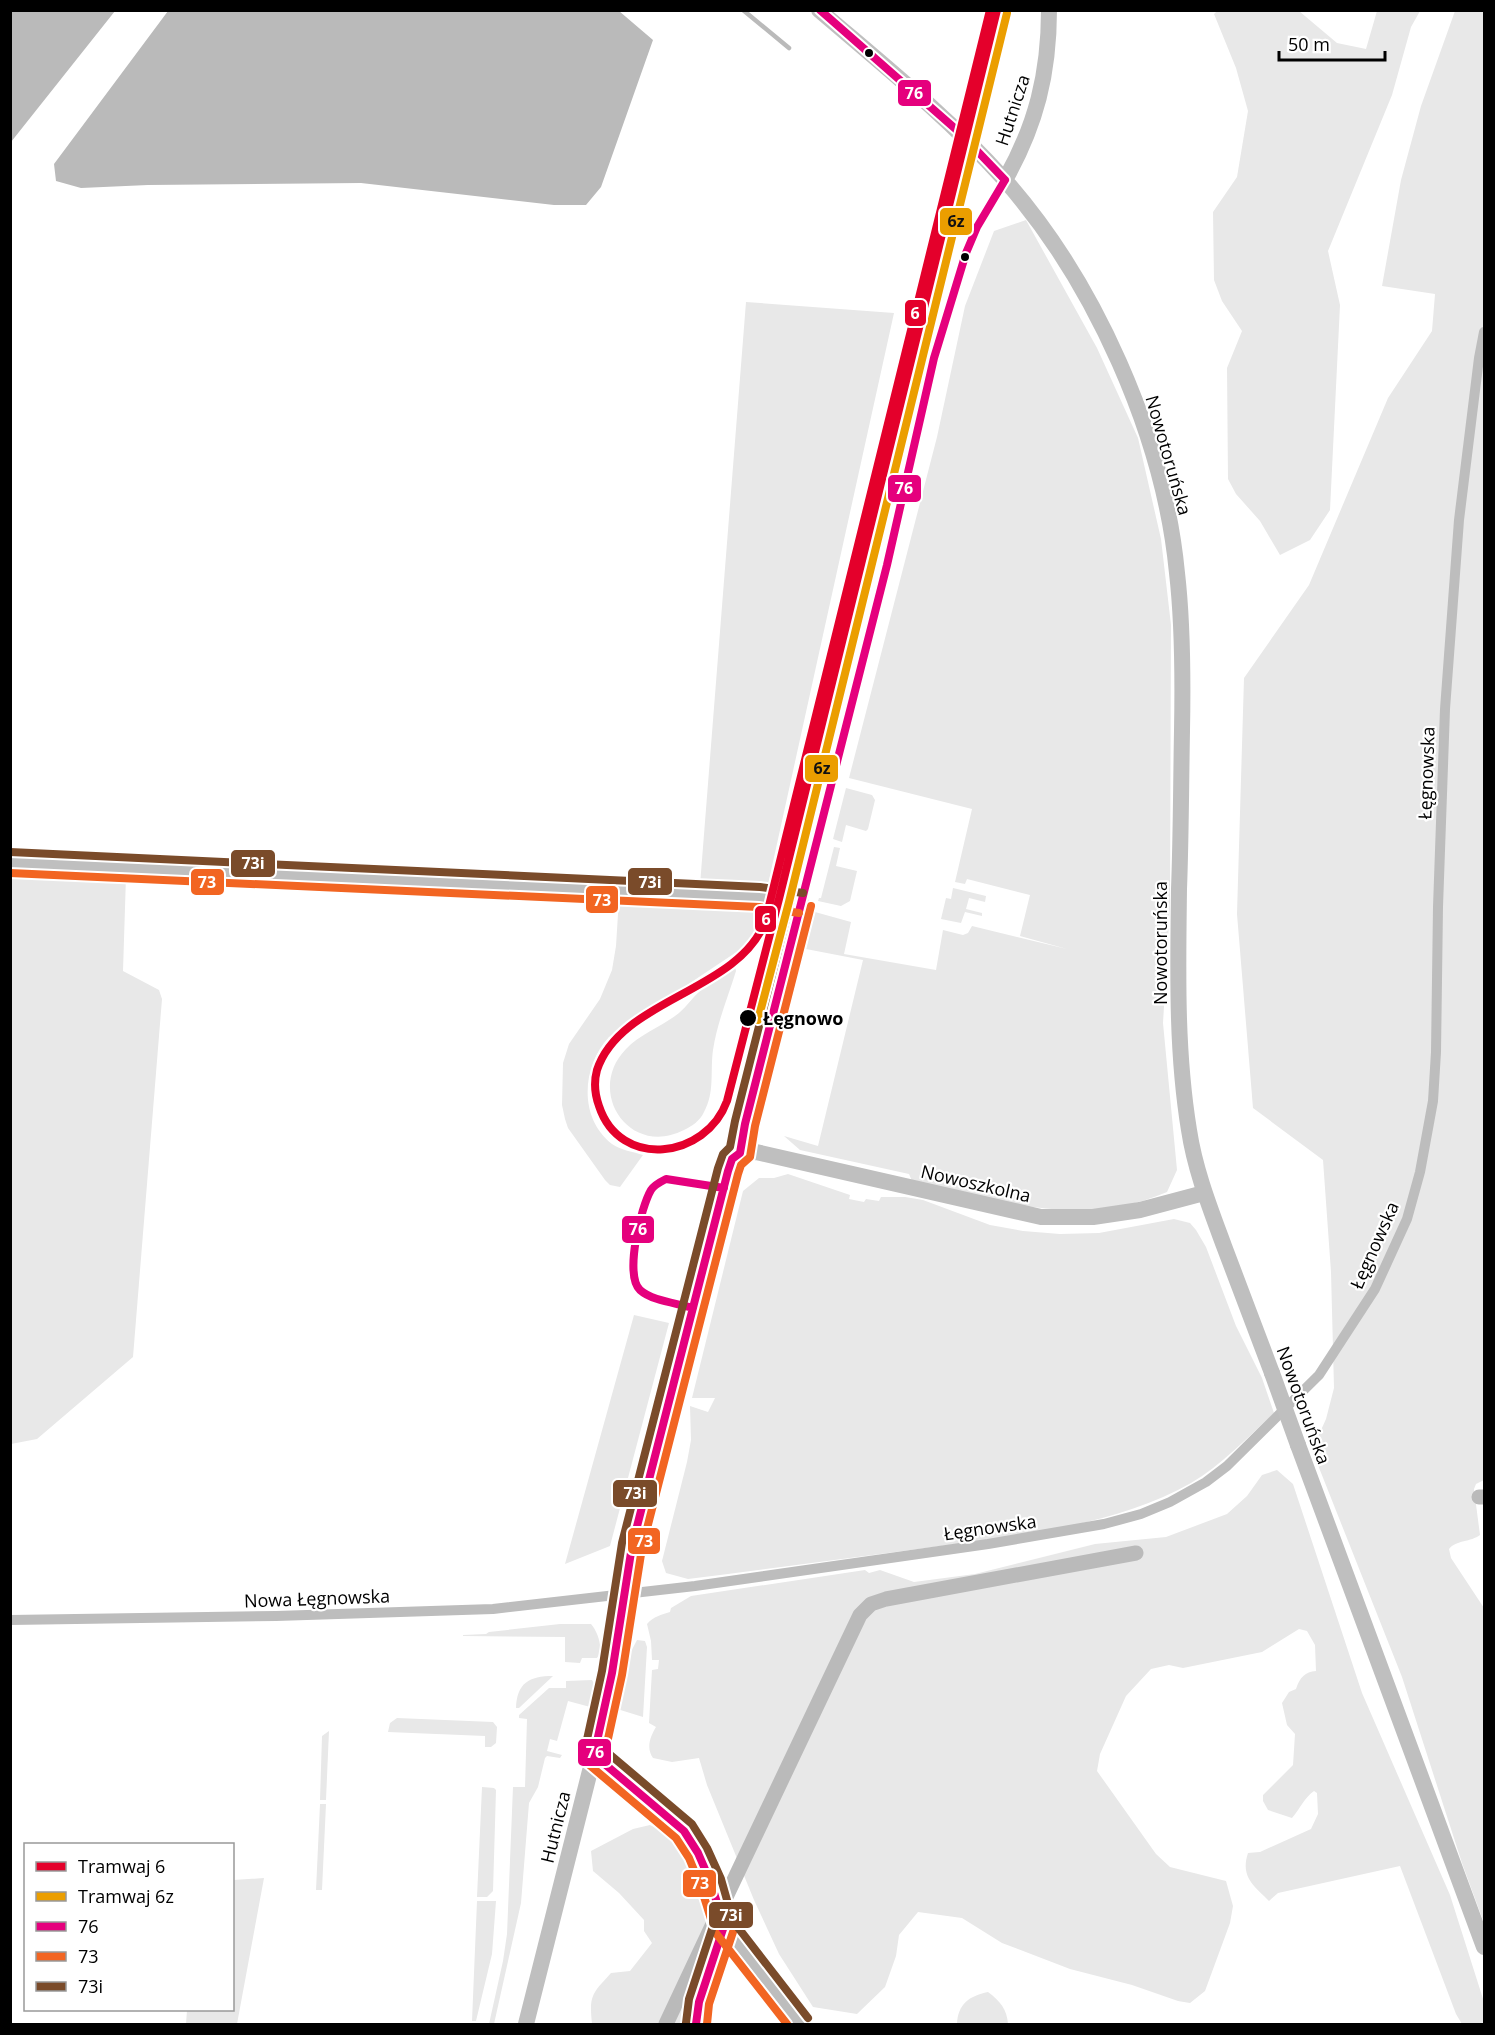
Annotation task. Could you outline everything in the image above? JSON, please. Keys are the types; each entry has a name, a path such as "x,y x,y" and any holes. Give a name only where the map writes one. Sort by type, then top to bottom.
{"street":[{"name":"Nowotoruńska","path":"819,10 959,132 1005,180 1042,227 1081,285 1128,383 1144,428 1159,475 1177,570 1183,684 1179,1034 1189,1132 1204,1194 1485,1947"},
{"name":"Hutnicza","path":"526,2025 594,1755 612,1673 632,1546 728,1171 732,1159 740,1153 743,1131 887,565 934,358 966,253 977,227 1022,150 1042,91 1048,49 1049,10"},
{"name":"Łęgnowska","path":"624,1594 749,1579 999,1543 1069,1532 1141,1514 1170,1502 1206,1482 1227,1466 1319,1375 1375,1289 1407,1219 1420,1172 1432,1101 1436,1052 1445,709 1459,520 1479,358 1485,332"},
{"path":"10,862 760,897 801,903"},
{"name":"Nowoszkolna","path":"740,1153 756,1152 1041,1217 1105,1216 1204,1194"},
{"name":"Nowa Łęgnowska","path":"10,1620 493,1610 624,1594"},
{"path":"594,1755 684,1831 698,1853 711,1883 724,1926 800,2025"},
{"path":"696,2025 699,2002 724,1926"}],"shaded area":[{"path":"10,11 115,11 11,142"},
{"path":"168,11 619,11 653,40 601,187 586,205 554,205 361,183 148,185 81,188 56,181 54,164"},
{"path":"1217,11 1299,11 1337,43 1366,49 1377,11 1420,11 1411,27 1392,95 1328,251 1340,305 1330,510 1310,540 1280,555 1260,521 1236,494 1228,479 1227,368 1242,331 1222,301 1214,280 1213,212 1237,177 1248,111 1236,68 1214,14"},
{"path":"1455,11 1484,11 1484,1480 1476,1484 1474,1489 1480,1535 1449,1549 1451,1558 1484,1608 1484,1923 1462,1863 1402,1677 1312,1450 1326,1419 1334,1388 1331,1272 1323,1160 1253,1108 1237,914 1244,678 1309,585 1388,398 1432,331 1435,294 1382,286 1401,180 1421,106"},
{"path":"1026,220 1097,348 1138,438 1161,539 1171,625 1170,906 1163,1023 1177,1170 1167,1192 1135,1203 1103,1209 1039,1208 976,1196 912,1181 909,1174 800,1150 784,1136 818,1146 863,960 806,949 815,912 851,922 844,954 936,970 943,930 963,935 968,933 972,926 1067,949 1020,936 1030,895 967,879 965,884 955,882 972,809 849,778 937,437 965,306 994,231"},
{"path":"746,302 894,313 767,889 700,885"},
{"path":"846,788 872,795 875,800 868,829 866,831 846,825 842,842 833,839"},
{"path":"834,847 840,848 836,866 857,871 850,901 841,906 818,901 821,898"},
{"path":"11,871 126,876 123,971 159,990 162,999 133,1357 37,1439 11,1444"},
{"path":"953,888 986,896 985,902 969,898 966,909 982,913 982,916 965,912 961,923 941,919 946,898 951,899"},
{"path":"619,898 765,906 755,933 744,947 609,1037 593,1062 588,1092 593,1120 612,1144 643,1155 620,1187 610,1185 605,1180 568,1128 562,1105 563,1063 569,1044 600,999 612,970"},
{"path":"735,967 736,971 715,1040 710,1097 702,1115 696,1123 684,1130 664,1136 646,1135 631,1128 619,1116 612,1100 610,1083 614,1066 632,1044 679,1013 701,990"},
{"path":"788,1174 850,1195 849,1199 864,1202 866,1199 879,1201 881,1197 923,1200 990,1225 1023,1231 1060,1234 1099,1233 1174,1219 1190,1223 1206,1247 1236,1326 1262,1378 1274,1413 1224,1459 1191,1483 1127,1511 1093,1520 1023,1535 688,1579 666,1573 662,1561 691,1440 690,1406 708,1412 715,1398 692,1398 743,1191 759,1178 774,1178"},
{"path":"634,1315 669,1323 610,1546 565,1564"},
{"path":"1277,1470 1293,1484 1362,1693 1450,1895 1484,2002 1484,2024 1462,2024 1456,2014 1400,1866 1278,1893 1269,1901 1247,1875 1248,1853 1260,1852 1311,1829 1318,1814 1317,1793 1314,1791 1292,1818 1268,1810 1263,1801 1263,1795 1293,1765 1295,1734 1287,1725 1282,1703 1289,1692 1296,1689 1303,1676 1316,1671 1315,1645 1307,1631 1299,1629 1262,1652 1183,1668 1169,1665 1151,1669 1126,1696 1100,1754 1097,1771 1156,1854 1170,1867 1226,1881 1233,1906 1230,1923 1205,1991 1190,2003 1070,1969 1002,1943 962,1918 918,1912 899,1935 896,1956 885,1987 857,2014 813,2007 779,1954 754,1900 707,1785 699,1758 672,1762 653,1758 651,1754 650,1742 656,1727 649,1723 652,1670 658,1669 659,1660 652,1660 647,1624 655,1617 670,1612 671,1608 691,1596 865,1570 869,1573 880,1570 914,1582 975,1574 1095,1544 1166,1537 1227,1514 1247,1496 1262,1475"},
{"path":"560,1624 591,1624 599,1641 600,1650 597,1658 582,1658 580,1663 565,1662 565,1637 463,1636 463,1635"},
{"path":"637,1640 645,1641 647,1647 643,1717 614,1708 624,1665"},
{"path":"553,1676 519,1708 516,1708 519,1692 526,1683 537,1677"},
{"path":"592,1680 598,1691 594,1708 568,1701 557,1741 550,1739 547,1751 562,1755 560,1758 547,1756 545,1758 538,1787 529,1803 521,1903 494,2024 489,2024 507,1934 513,1787 525,1787 527,1719 519,1718 519,1715 549,1688 566,1688 566,1681"},
{"path":"397,1718 493,1722 497,1727 496,1743 491,1747 485,1747 485,1736 388,1732 390,1723"},
{"path":"329,1731 326,1800 320,1800 322,1736"},
{"path":"482,1787 496,1790 493,1891 487,1897 477,1897"},
{"path":"320,1804 326,1804 322,1890 316,1890"},
{"path":"650,1825 680,1840 698,1869 710,1942 693,1984 682,2024 592,2024 591,2007 596,1991 611,1973 630,1971 652,1943 644,1931 644,1920 619,1893 593,1871 591,1851 633,1829"},
{"path":"264,1878 237,2024 186,2024 187,2011 234,2011 234,1880"},
{"path":"477,1901 496,1901 492,1954 476,2021 472,2021"},
{"path":"988,1992 1002,2006 1008,2024 957,2024 962,2006 975,1996"}],"waterway":[{"path":"743,10 789,48"},
{"path":"1479,1497 1484,1497"},
{"path":"725,1899 860,1615 871,1604 886,1599 1136,1553"},
{"path":"666,2024 713,1924"}],"tram line":[{"name":"6","path":"990,10 765,922 751,946 731,965 653,1010 629,1027 610,1046 597,1070 595,1083 599,1106 610,1127 625,1140 643,1148 663,1149 683,1145 701,1135 716,1120 727,1101 779,899 997,10"},
{"name":"6z","path":"758,1020 1007,13"}],"transit line":[{"name":"76","path":"820,10 959,132 1005,180"},
{"name":"76","path":"696,2024 699,2002 724,1926 711,1883 698,1853 684,1831 594,1755 612,1673 632,1546 728,1171 732,1159 740,1153 745,1124 887,565 934,358 966,253 977,227 1005,180"},
{"name":"73i","path":"10,852 760,887 803,893"},
{"name":"73","path":"10,873 759,907 799,913"},
{"name":"73i","path":"584,1753 602,1671 622,1543 718,1168 723,1154 730,1147 791,900"},
{"name":"73","path":"604,1757 622,1675 642,1548 738,1174 741,1165 750,1157 755,1126 811,906"},
{"name":"76","path":"693,1308 658,1299 640,1290 635,1282 634,1270 639,1225 651,1190 666,1179 724,1188"},
{"name":"73i","path":"601,1747 692,1824 707,1848 721,1879 733,1921 808,2018"},
{"name":"73","path":"587,1763 676,1838 689,1858 715,1932 787,2024"},
{"name":"73i","path":"686,2023 689,1999 714,1923"},
{"name":"73","path":"707,2024 709,2004 734,1929"}],"place":[{"name":"Łęgnowo","path":"748,1018"}]}
